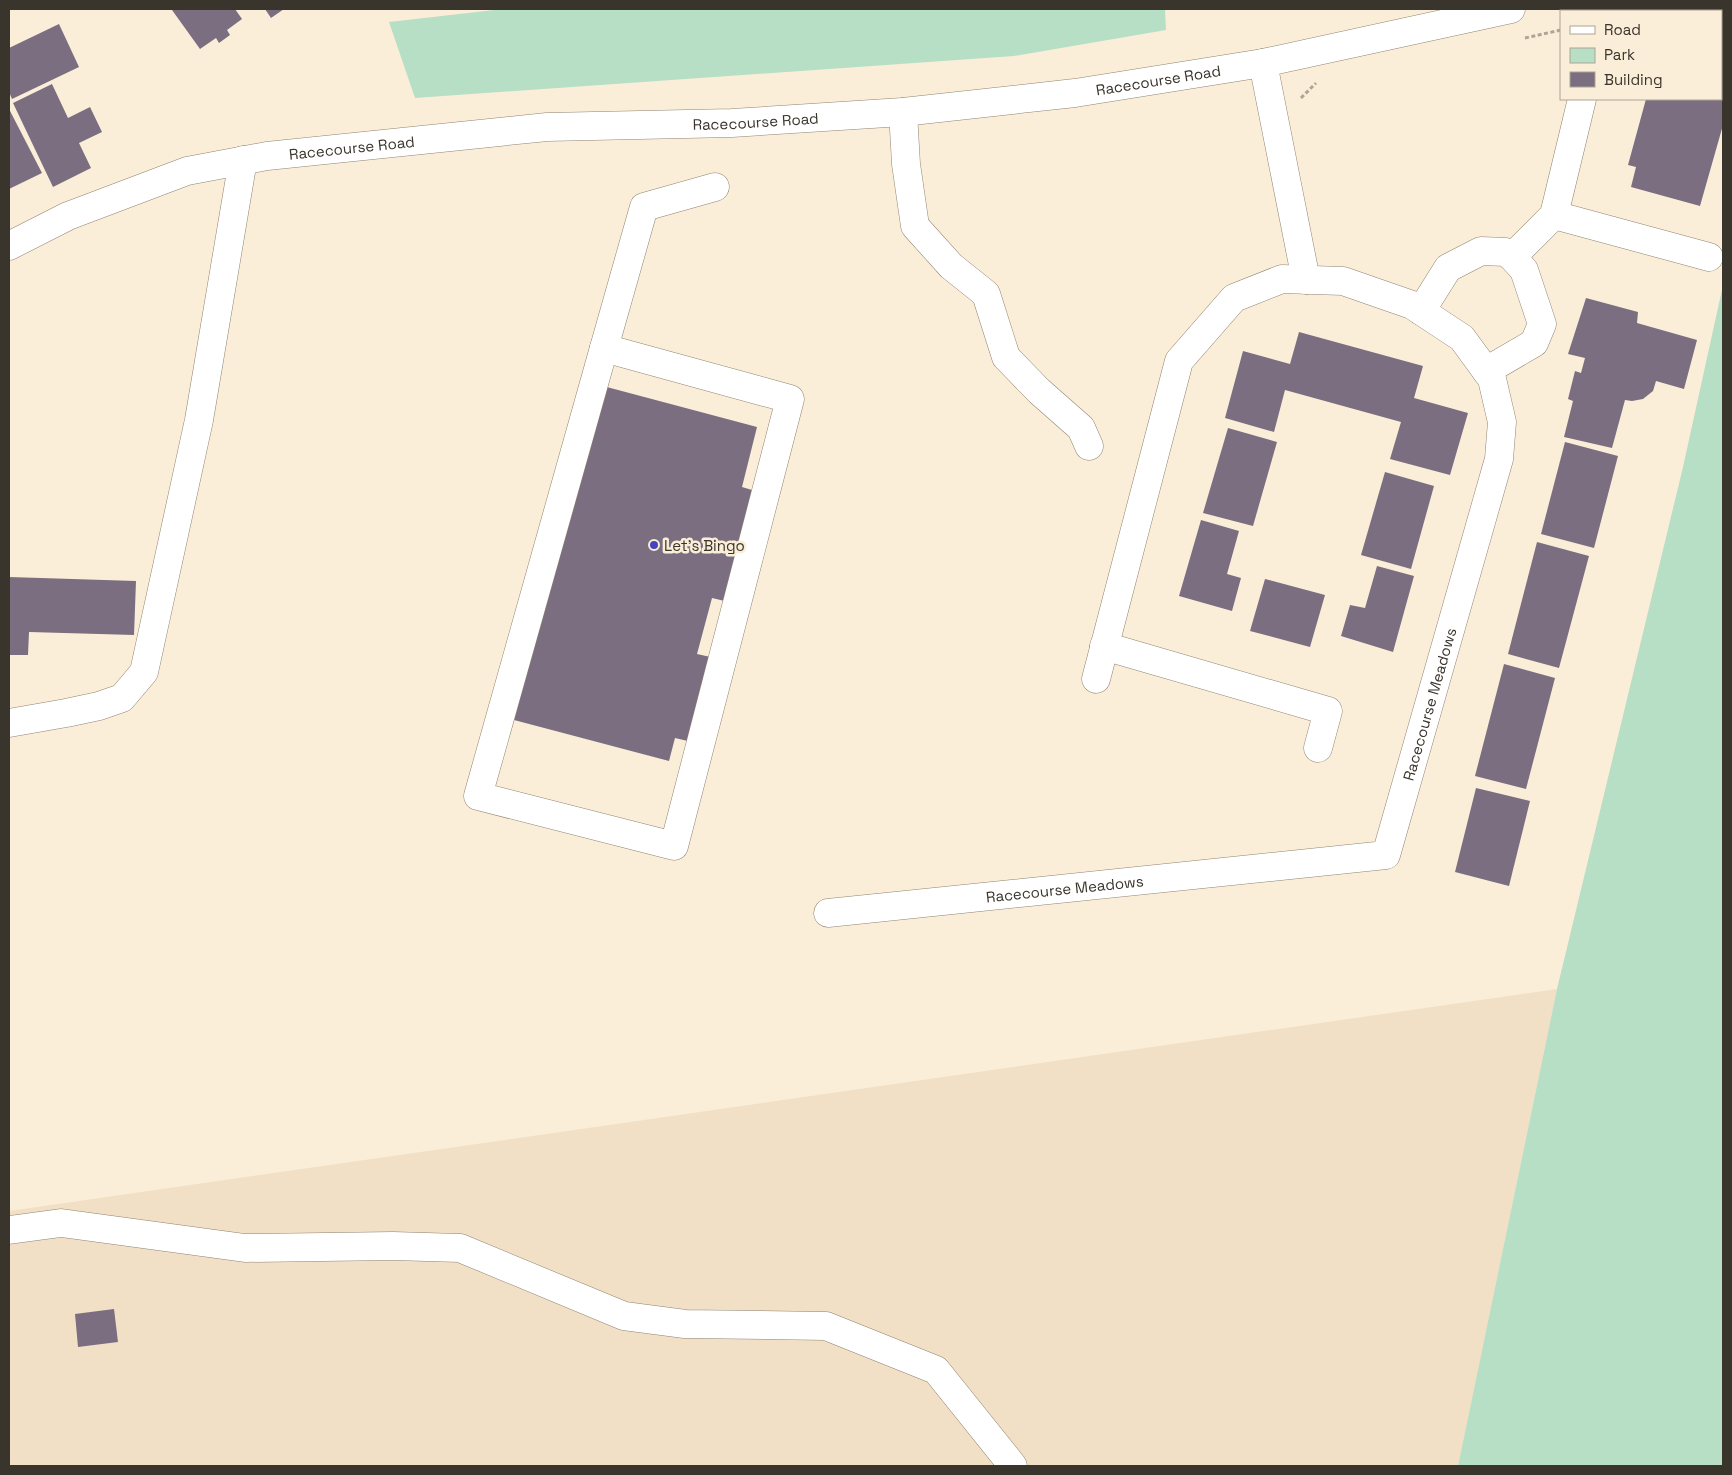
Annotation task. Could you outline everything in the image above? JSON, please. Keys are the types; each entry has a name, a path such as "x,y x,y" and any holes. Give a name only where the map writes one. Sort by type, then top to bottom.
{"street":[{"name":"Racecourse Road","path":"9,246 68,216 187,171 267,156 548,127 732,123 903,112 1075,93 1264,63 1511,9"},
{"path":"1264,63 1306,280"},
{"path":"1512,257 1554,215 1582,100"},
{"path":"903,112 906,164 915,226 951,266 986,294 1006,356 1039,391 1082,428 1089,446"},
{"path":"9,723 99,706 122,698 144,672 199,420 243,160"},
{"path":"604,348 790,399 674,846 478,796 604,348 644,207 716,187"},
{"path":"1554,215 1709,257"},
{"path":"1421,311 1448,268 1481,251 1506,252 1512,257 1524,270 1542,324 1534,343 1486,371"},
{"name":"Racecourse Meadows","path":"828,913 1386,855 1499,459 1502,422 1492,379 1462,338 1412,305 1343,281 1282,279 1234,298 1179,361 1104,646"},
{"path":"1096,679 1104,646 1328,710 1318,748"},
{"path":"9,1230 61,1223 246,1248 393,1246 460,1248 624,1316 685,1324 826,1326 936,1370 1013,1466"}],"path":[{"path":"1523,38 1560,30"},
{"path":"1299,105 1301,97 1316,83"}],"shaded area":[{"path":"1557,989 1458,1466 9,1466 9,1211"}],"green space":[{"path":"503,9 1165,9 1166,30 1014,56 415,98 389,22"},
{"path":"1723,285 1723,1466 1458,1466 1557,989 1683,467"}],"building":[{"path":"173,9 235,9 242,19 227,30 230,35 219,43 216,38 200,49"},
{"path":"265,9 284,9 271,18"},
{"path":"59,24 79,67 12,99 9,92 9,48"},
{"path":"52,84 68,118 90,107 102,132 79,143 91,168 53,187 13,103"},
{"path":"1723,95 1723,125 1700,206 1631,187 1636,167 1628,165 1646,100 1722,100"},
{"path":"9,109 42,173 9,189"},
{"path":"1586,298 1638,312 1637,323 1697,340 1684,389 1656,381 1653,391 1643,399 1625,400 1612,448 1564,437 1573,401 1568,399 1575,371 1581,373 1585,358 1568,354"},
{"path":"1299,332 1423,366 1414,398 1468,413 1450,475 1390,459 1401,422 1285,390 1274,432 1225,418 1243,351 1290,364"},
{"name":"Let's Bingo","path":"603,386 757,427 742,487 762,493 733,603 712,598 697,654 715,658 692,742 675,738 669,761 514,720"},
{"path":"1228,428 1277,442 1253,526 1203,513"},
{"path":"1565,442 1618,456 1594,548 1541,534"},
{"path":"1385,472 1434,486 1411,569 1361,555"},
{"path":"1201,520 1239,531 1227,574 1241,578 1232,611 1179,596"},
{"path":"1537,542 1589,556 1559,668 1508,654"},
{"path":"1377,566 1414,576 1393,652 1341,636 1350,605 1365,608"},
{"path":"9,577 136,581 134,635 29,632 28,655 9,655"},
{"path":"1265,579 1325,595 1310,647 1250,631"},
{"path":"1504,664 1555,678 1526,789 1475,776"},
{"path":"1476,788 1530,801 1509,886 1455,872"},
{"path":"114,1309 118,1342 78,1347 75,1314"}],"place":[{"name":"Let's Bingo","path":"654,545"}]}
